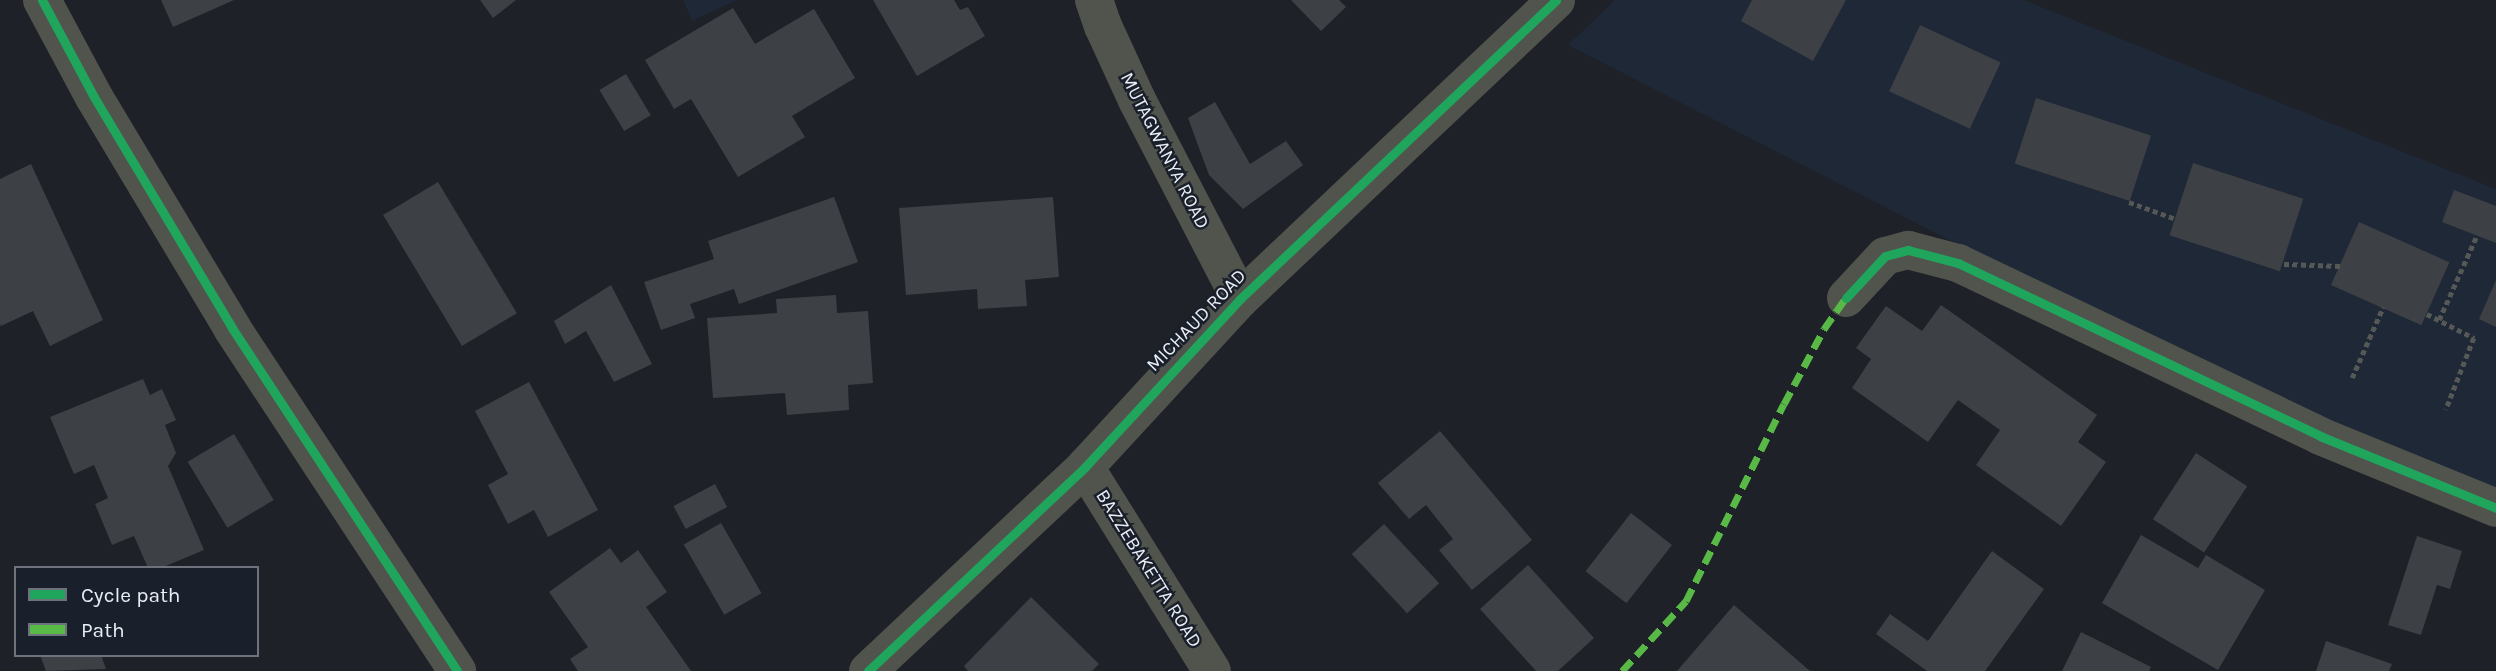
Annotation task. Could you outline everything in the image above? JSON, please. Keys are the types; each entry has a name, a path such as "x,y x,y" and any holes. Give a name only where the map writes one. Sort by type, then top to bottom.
{"street":[{"path":"41,0 94,97 232,328 457,671"},
{"name":"MUTAGWANYA ROAD","path":"1094,0 1137,100 1240,299"},
{"name":"MICHAUD ROAD","path":"868,671 1085,467 1240,299 1556,0"},
{"path":"1846,298 1885,256 1908,250 1958,263 2320,436 2496,508"},
{"name":"BAZZEBAKETTA ROAD","path":"1085,467 1212,671"}],"path":[{"path":"2129,202 2176,219"},
{"path":"2440,320 2477,235"},
{"path":"2284,264 2340,267"},
{"path":"2352,378 2383,307"},
{"path":"2427,314 2474,338 2446,410"}],"shaded area":[{"path":"683,0 737,0 692,21"},
{"path":"1615,0 2024,0 2496,189 2496,496 2348,444 1568,45"}],"building":[{"path":"161,0 234,0 173,27"},
{"path":"480,0 516,0 493,18"},
{"path":"873,0 954,0 960,10 968,7 985,36 917,76"},
{"path":"1291,0 1339,0 1346,7 1321,31"},
{"path":"1752,0 1846,0 1813,61 1741,21"},
{"path":"733,8 755,44 814,9 855,78 792,116 805,137 738,177 691,99 674,109 645,60"},
{"path":"1920,25 2001,63 1970,129 1889,91"},
{"path":"626,74 651,115 624,131 599,90"},
{"path":"2036,98 2151,135 2130,201 2015,164"},
{"path":"1215,102 1250,164 1286,141 1303,165 1243,209 1209,175 1188,118"},
{"path":"2193,163 2303,199 2280,271 2170,235"},
{"path":"31,164 103,320 50,346 33,311 1,326 0,324 0,179"},
{"path":"438,182 517,313 462,346 383,215"},
{"path":"2454,190 2496,206 2496,243 2442,222"},
{"path":"834,197 858,262 739,304 734,289 690,304 695,318 661,330 644,282 714,259 708,241"},
{"path":"1053,197 1059,277 1025,280 1027,306 978,309 977,289 906,295 899,208"},
{"path":"2359,222 2449,262 2421,325 2331,285"},
{"path":"2496,280 2496,327 2479,319"},
{"path":"611,285 652,364 614,382 586,331 565,344 554,321"},
{"path":"836,295 837,313 868,311 873,383 848,385 849,410 787,415 785,393 713,398 707,318 777,313 776,299"},
{"path":"1941,305 2097,415 2078,442 2106,462 2061,526 1976,465 2000,430 1958,400 1928,442 1852,388 1871,359 1856,348 1886,306 1922,331"},
{"path":"143,379 150,395 162,389 176,420 165,425 176,453 168,466 204,550 166,566 147,566 134,536 112,545 95,504 108,498 94,465 74,474 50,417"},
{"path":"529,382 598,510 548,537 534,510 508,524 488,485 508,474 475,411"},
{"path":"1440,431 1532,540 1472,590 1439,550 1453,539 1426,505 1409,519 1378,483"},
{"path":"234,434 274,500 227,528 188,462"},
{"path":"2196,453 2247,486 2204,552 2153,519"},
{"path":"715,484 727,507 686,529 674,506"},
{"path":"1631,513 1672,545 1626,603 1585,571"},
{"path":"721,523 762,593 724,615 684,544"},
{"path":"1384,524 1439,583 1407,613 1352,554"},
{"path":"2141,535 2198,568 2206,555 2265,590 2218,670 2102,603"},
{"path":"2417,536 2462,551 2450,589 2437,585 2421,635 2388,625"},
{"path":"610,548 621,563 638,550 667,592 646,607 691,671 578,671 570,659 588,647 549,592"},
{"path":"1992,551 2044,589 1985,671 1927,671 1876,634 1890,614 1928,641"},
{"path":"1528,565 1594,638 1558,671 1536,671 1480,609"},
{"path":"1031,597 1099,664 1092,671 968,671 964,666"},
{"path":"1734,605 1810,671 1677,671"},
{"path":"2081,632 2151,667 2149,671 2062,671"},
{"path":"2326,641 2392,664 2389,671 2316,671"},
{"path":"41,657 102,657 106,669 46,671"}],"marked path":[{"path":"1622,671 1686,601 1784,404 1824,329 1846,298"}],"cycle path":[{"path":"42,0 94,97 232,328 457,671"},
{"path":"868,671 1085,467 1240,299 1556,0"},
{"path":"1846,298 1885,256 1908,250 1958,263 2320,436 2496,508"}]}
